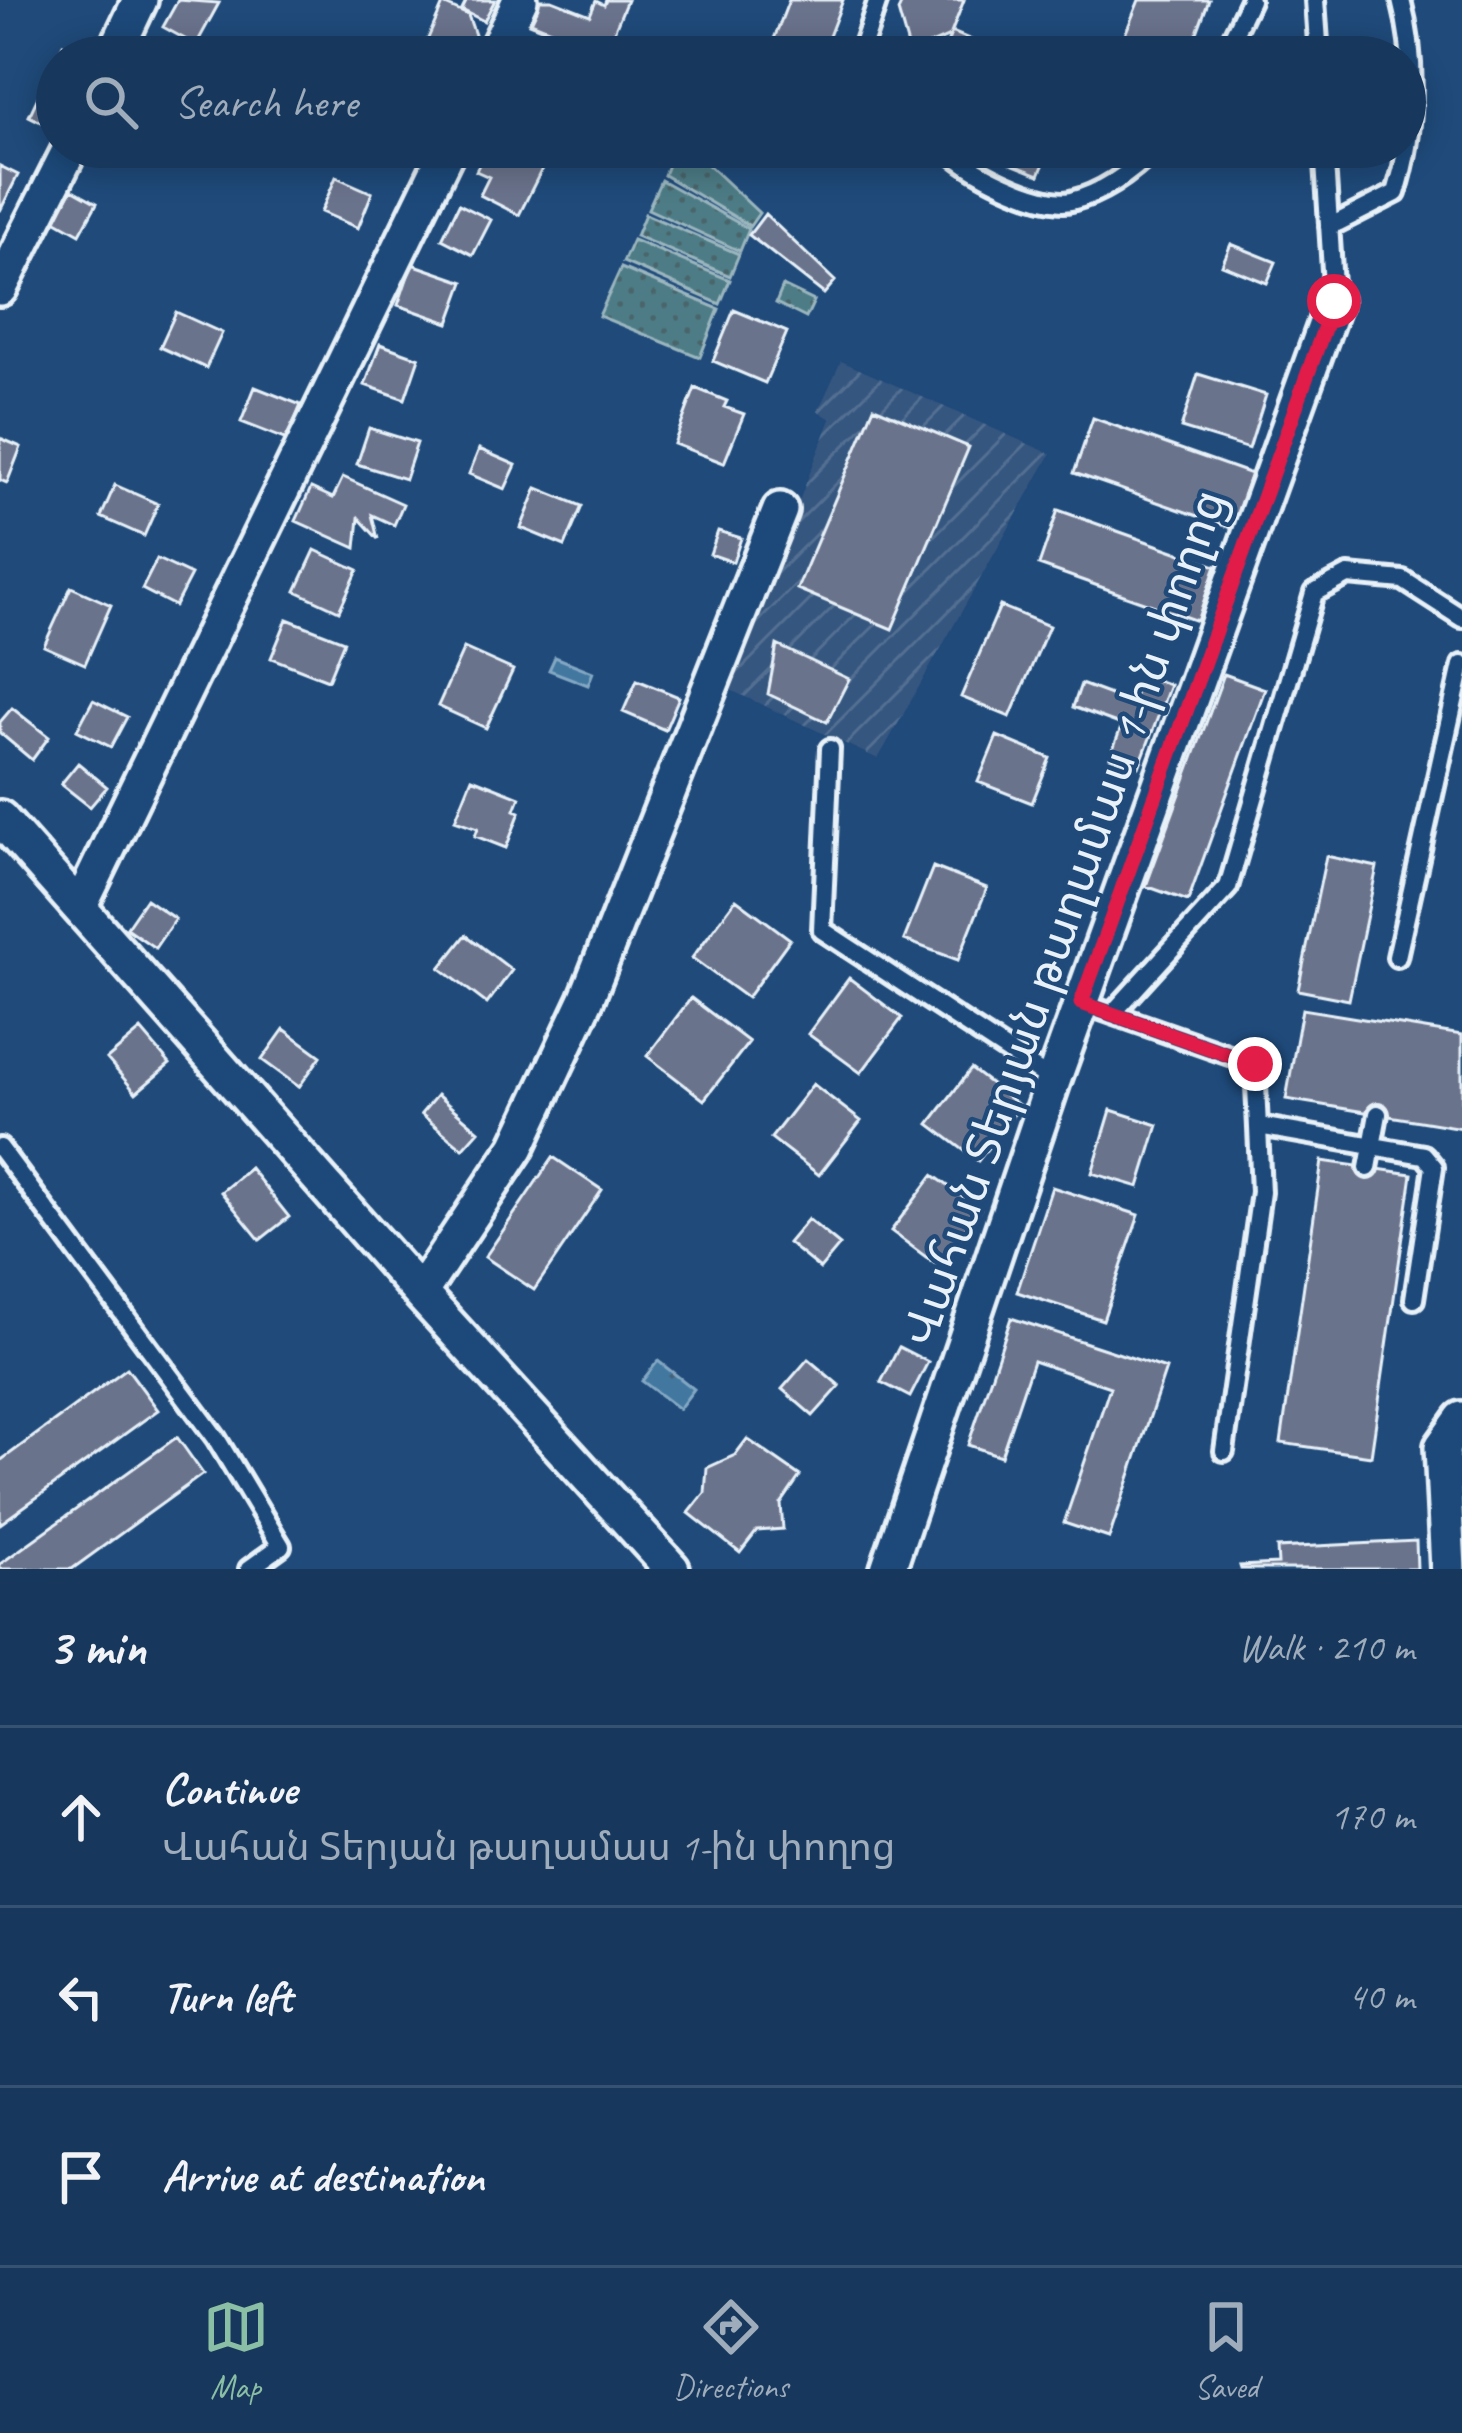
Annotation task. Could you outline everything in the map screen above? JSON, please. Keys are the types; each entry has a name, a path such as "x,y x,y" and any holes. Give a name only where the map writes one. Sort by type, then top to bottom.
{"street":[{"path":"123,36 140,0"},
{"path":"0,287 60,168"},
{"path":"80,905 439,168"},
{"name":"Վահան Տերյան թաղամաս 1-ին փողոց","path":"888,1569 1053,1081 1096,1009 1334,301"},
{"path":"420,1293 517,1147 586,1000 780,510"},
{"path":"0,818 420,1293 672,1569"},
{"path":"1448,1569 1442,1447 1462,1418"}],"lane":[{"path":"866,36 878,0"},
{"path":"1233,36 1250,0"},
{"path":"1316,0 1318,36"},
{"path":"1401,0 1410,36"},
{"path":"514,13 552,36"},
{"path":"975,168 998,185 1067,203 1136,168"},
{"path":"1325,168 1334,301"},
{"path":"1329,227 1396,193 1404,168"},
{"path":"1224,1451 1262,1192 1255,1064 1096,1009 1228,887 1314,593 1348,575 1403,580 1462,618"},
{"path":"1397,957 1462,665"},
{"path":"830,749 822,930 1053,1081"},
{"path":"1368,1168 1378,1114"},
{"path":"1259,1126 1424,1155 1434,1167 1414,1299"},
{"path":"0,1148 216,1438 281,1546 249,1569"}],"shaded area":[{"path":"841,361 1051,454 878,759 726,688 831,419 818,411"}],"green space":[{"path":"667,168 711,168 759,213 750,226 664,175"},
{"path":"661,180 749,229 740,251 648,209"},
{"path":"645,214 739,254 730,276 636,236"},
{"path":"633,240 730,280 720,304 623,262"},
{"path":"621,268 719,309 700,357 599,316"},
{"path":"783,286 814,301 806,318 776,303"}],"water":[{"path":"555,657 593,672 588,685 549,670"},
{"path":"658,1361 694,1389 679,1409 642,1381"}],"building":[{"path":"178,0 219,3 201,36 180,36 163,27"},
{"path":"467,0 495,0 484,21 462,10"},
{"path":"537,0 552,0 590,15 596,1 604,5 606,0 627,0 612,36 556,36 526,23"},
{"path":"789,0 843,0 829,36 775,36"},
{"path":"903,0 964,0 950,36 905,36 898,11"},
{"path":"1139,0 1209,0 1196,36 1124,36"},
{"path":"443,4 468,15 475,35 475,36 429,36"},
{"path":"0,166 18,175 0,211"},
{"path":"542,169 519,215 480,195 489,177 476,171"},
{"path":"336,177 372,193 358,228 321,212"},
{"path":"72,189 97,203 80,234 55,220"},
{"path":"459,204 491,220 473,255 442,239"},
{"path":"765,214 835,281 824,294 749,235"},
{"path":"1231,244 1276,262 1267,283 1222,265"},
{"path":"412,264 464,282 449,323 398,305"},
{"path":"734,310 787,332 765,383 713,361"},
{"path":"176,312 222,333 206,368 160,347"},
{"path":"380,344 419,358 405,399 365,385"},
{"path":"1198,374 1266,395 1249,449 1181,428"},
{"path":"255,387 301,405 287,440 241,422"},
{"path":"695,388 744,414 724,463 674,444"},
{"path":"874,407 969,447 892,629 797,589"},
{"path":"1093,418 1251,474 1232,528 1074,473"},
{"path":"369,428 417,443 405,479 357,464"},
{"path":"0,438 21,447 7,483 0,480"},
{"path":"479,449 516,465 505,489 469,474"},
{"path":"343,477 403,504 394,525 372,515 378,539 359,518 356,548 296,521 311,488 333,498"},
{"path":"115,485 158,504 144,536 101,517"},
{"path":"537,488 582,506 565,546 521,528"},
{"path":"1058,510 1216,566 1197,621 1039,565"},
{"path":"718,531 741,538 733,562 710,554"},
{"path":"315,550 358,570 339,611 296,591"},
{"path":"157,559 191,575 175,606 142,589"},
{"path":"71,587 111,605 85,664 44,646"},
{"path":"1000,606 1049,626 1010,717 961,697"},
{"path":"287,619 344,641 328,680 271,658"},
{"path":"777,645 849,679 827,722 768,694"},
{"path":"464,648 513,670 486,728 438,706"},
{"path":"1224,674 1265,689 1188,901 1146,886"},
{"path":"1142,675 1170,685 1139,767 1110,757 1122,725 1073,707 1081,684 1132,703"},
{"path":"637,680 679,697 665,730 623,712"},
{"path":"93,700 127,717 111,747 77,730"},
{"path":"12,708 49,737 32,760 0,733 0,722"},
{"path":"997,736 1050,758 1032,803 978,782"},
{"path":"78,763 107,787 90,807 61,784"},
{"path":"472,778 520,797 515,810 520,812 506,848 475,836 478,828 455,820"},
{"path":"1326,856 1377,867 1349,1000 1298,990"},
{"path":"933,867 987,888 958,960 904,940"},
{"path":"146,899 175,919 155,948 126,928"},
{"path":"736,899 790,939 747,998 692,958"},
{"path":"466,935 512,970 487,1004 440,968"},
{"path":"849,978 902,1018 861,1073 808,1034"},
{"path":"691,998 749,1042 704,1100 647,1056"},
{"path":"1302,1009 1462,1035 1462,1128 1286,1099"},
{"path":"284,1029 321,1056 299,1087 262,1060"},
{"path":"141,1030 170,1064 136,1093 107,1059"},
{"path":"971,1069 1020,1106 978,1161 929,1124"},
{"path":"813,1084 861,1121 819,1175 771,1138"},
{"path":"437,1095 479,1131 463,1149 421,1114"},
{"path":"1111,1110 1158,1125 1139,1187 1092,1173"},
{"path":"553,1157 602,1190 534,1290 485,1257"},
{"path":"1322,1161 1412,1174 1371,1456 1281,1443"},
{"path":"250,1168 289,1217 260,1240 221,1192"},
{"path":"933,1175 980,1209 938,1266 891,1231"},
{"path":"1052,1187 1139,1215 1103,1320 1017,1292"},
{"path":"808,1219 840,1245 820,1269 788,1243"},
{"path":"1011,1318 1166,1369 1109,1538 1064,1523 1110,1387 1033,1361 1001,1456 968,1445"},
{"path":"899,1347 928,1362 910,1397 881,1382"},
{"path":"808,1359 840,1386 813,1416 782,1389"},
{"path":"127,1368 158,1410 0,1524 0,1461"},
{"path":"177,1437 203,1474 72,1569 0,1569 0,1564"},
{"path":"747,1439 800,1476 781,1504 783,1529 757,1531 740,1553 689,1513 705,1493 707,1468 735,1455"},
{"path":"1416,1541 1417,1569 1240,1566 1278,1564 1277,1548"}],"route":[{"path":"1255,1064 1081,1003 1334,301"}]}
